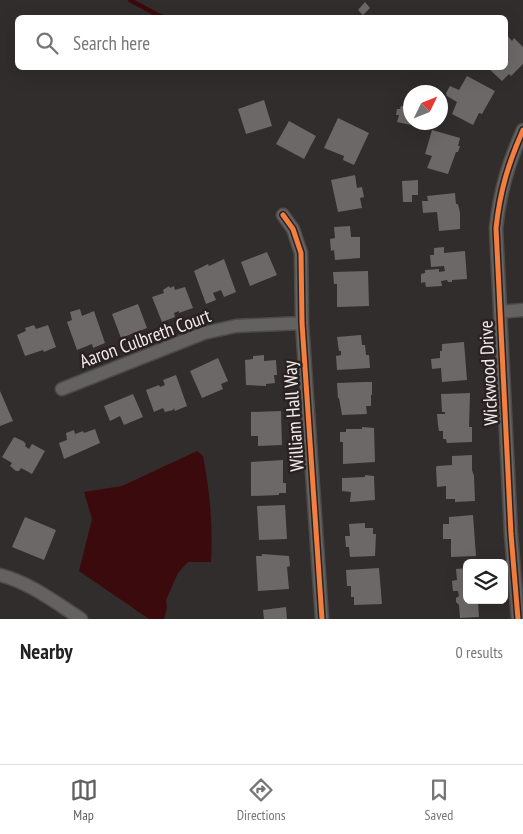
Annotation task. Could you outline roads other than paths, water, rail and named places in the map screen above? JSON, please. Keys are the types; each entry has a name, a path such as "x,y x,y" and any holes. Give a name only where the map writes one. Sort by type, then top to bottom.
{"street":[{"name":"Wickwood Drive","path":"518,619 511,534 497,243 499,204 504,179 511,156 523,130"},
{"name":"William Hall Way","path":"283,215 293,229 302,254 302,323 322,619"},
{"path":"500,312 523,310"},
{"name":"Aaron Culbreth Court","path":"62,389 204,333 236,326 302,323"},
{"path":"0,575 30,588 81,619"}],"waterway":[{"path":"130,0 158,15"}]}
